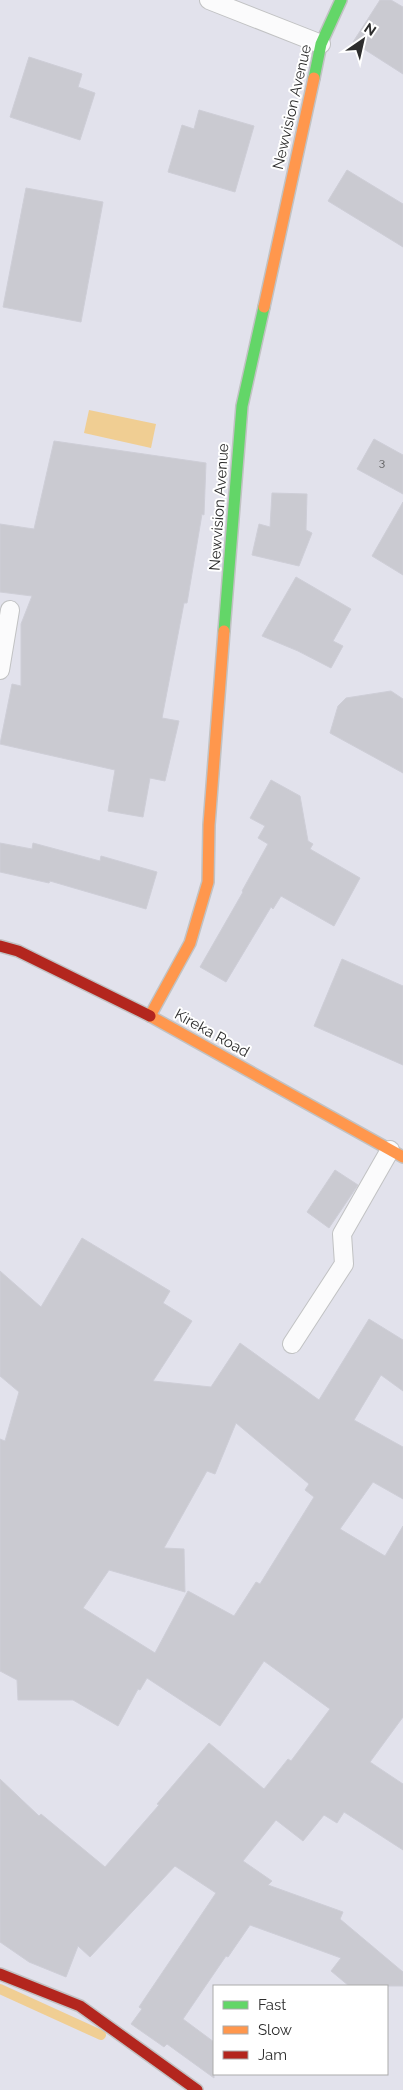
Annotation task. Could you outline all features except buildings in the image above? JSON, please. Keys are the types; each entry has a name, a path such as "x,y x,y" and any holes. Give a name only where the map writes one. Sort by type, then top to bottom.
{"street":[{"name":"Newvision Avenue","path":"150,1016 190,943 208,882 209,825 242,406 321,44 341,0"},
{"name":"Kireka Road","path":"0,946 18,951 150,1016 397,1154"},
{"path":"0,1974 80,2006 197,2090"}],"lane":[{"path":"209,0 321,44"},
{"path":"0,670 10,610"},
{"path":"292,1344 344,1264 342,1234 397,1154"}],"shaded area":[{"path":"89,410 156,424 151,448 84,433"}],"waterway":[{"path":"0,1989 101,2035"}],"traffic: fast":[{"path":"314,78 321,44 341,0"},
{"path":"224,631 242,406 264,307"}],"traffic: slow":[{"path":"264,307 314,78"},
{"path":"150,1016 190,943 208,882 209,825 224,631"},
{"path":"150,1016 403,1157"}],"traffic: jam":[{"path":"0,946 18,951 150,1016"},
{"path":"0,1974 80,2006 197,2090"}]}
